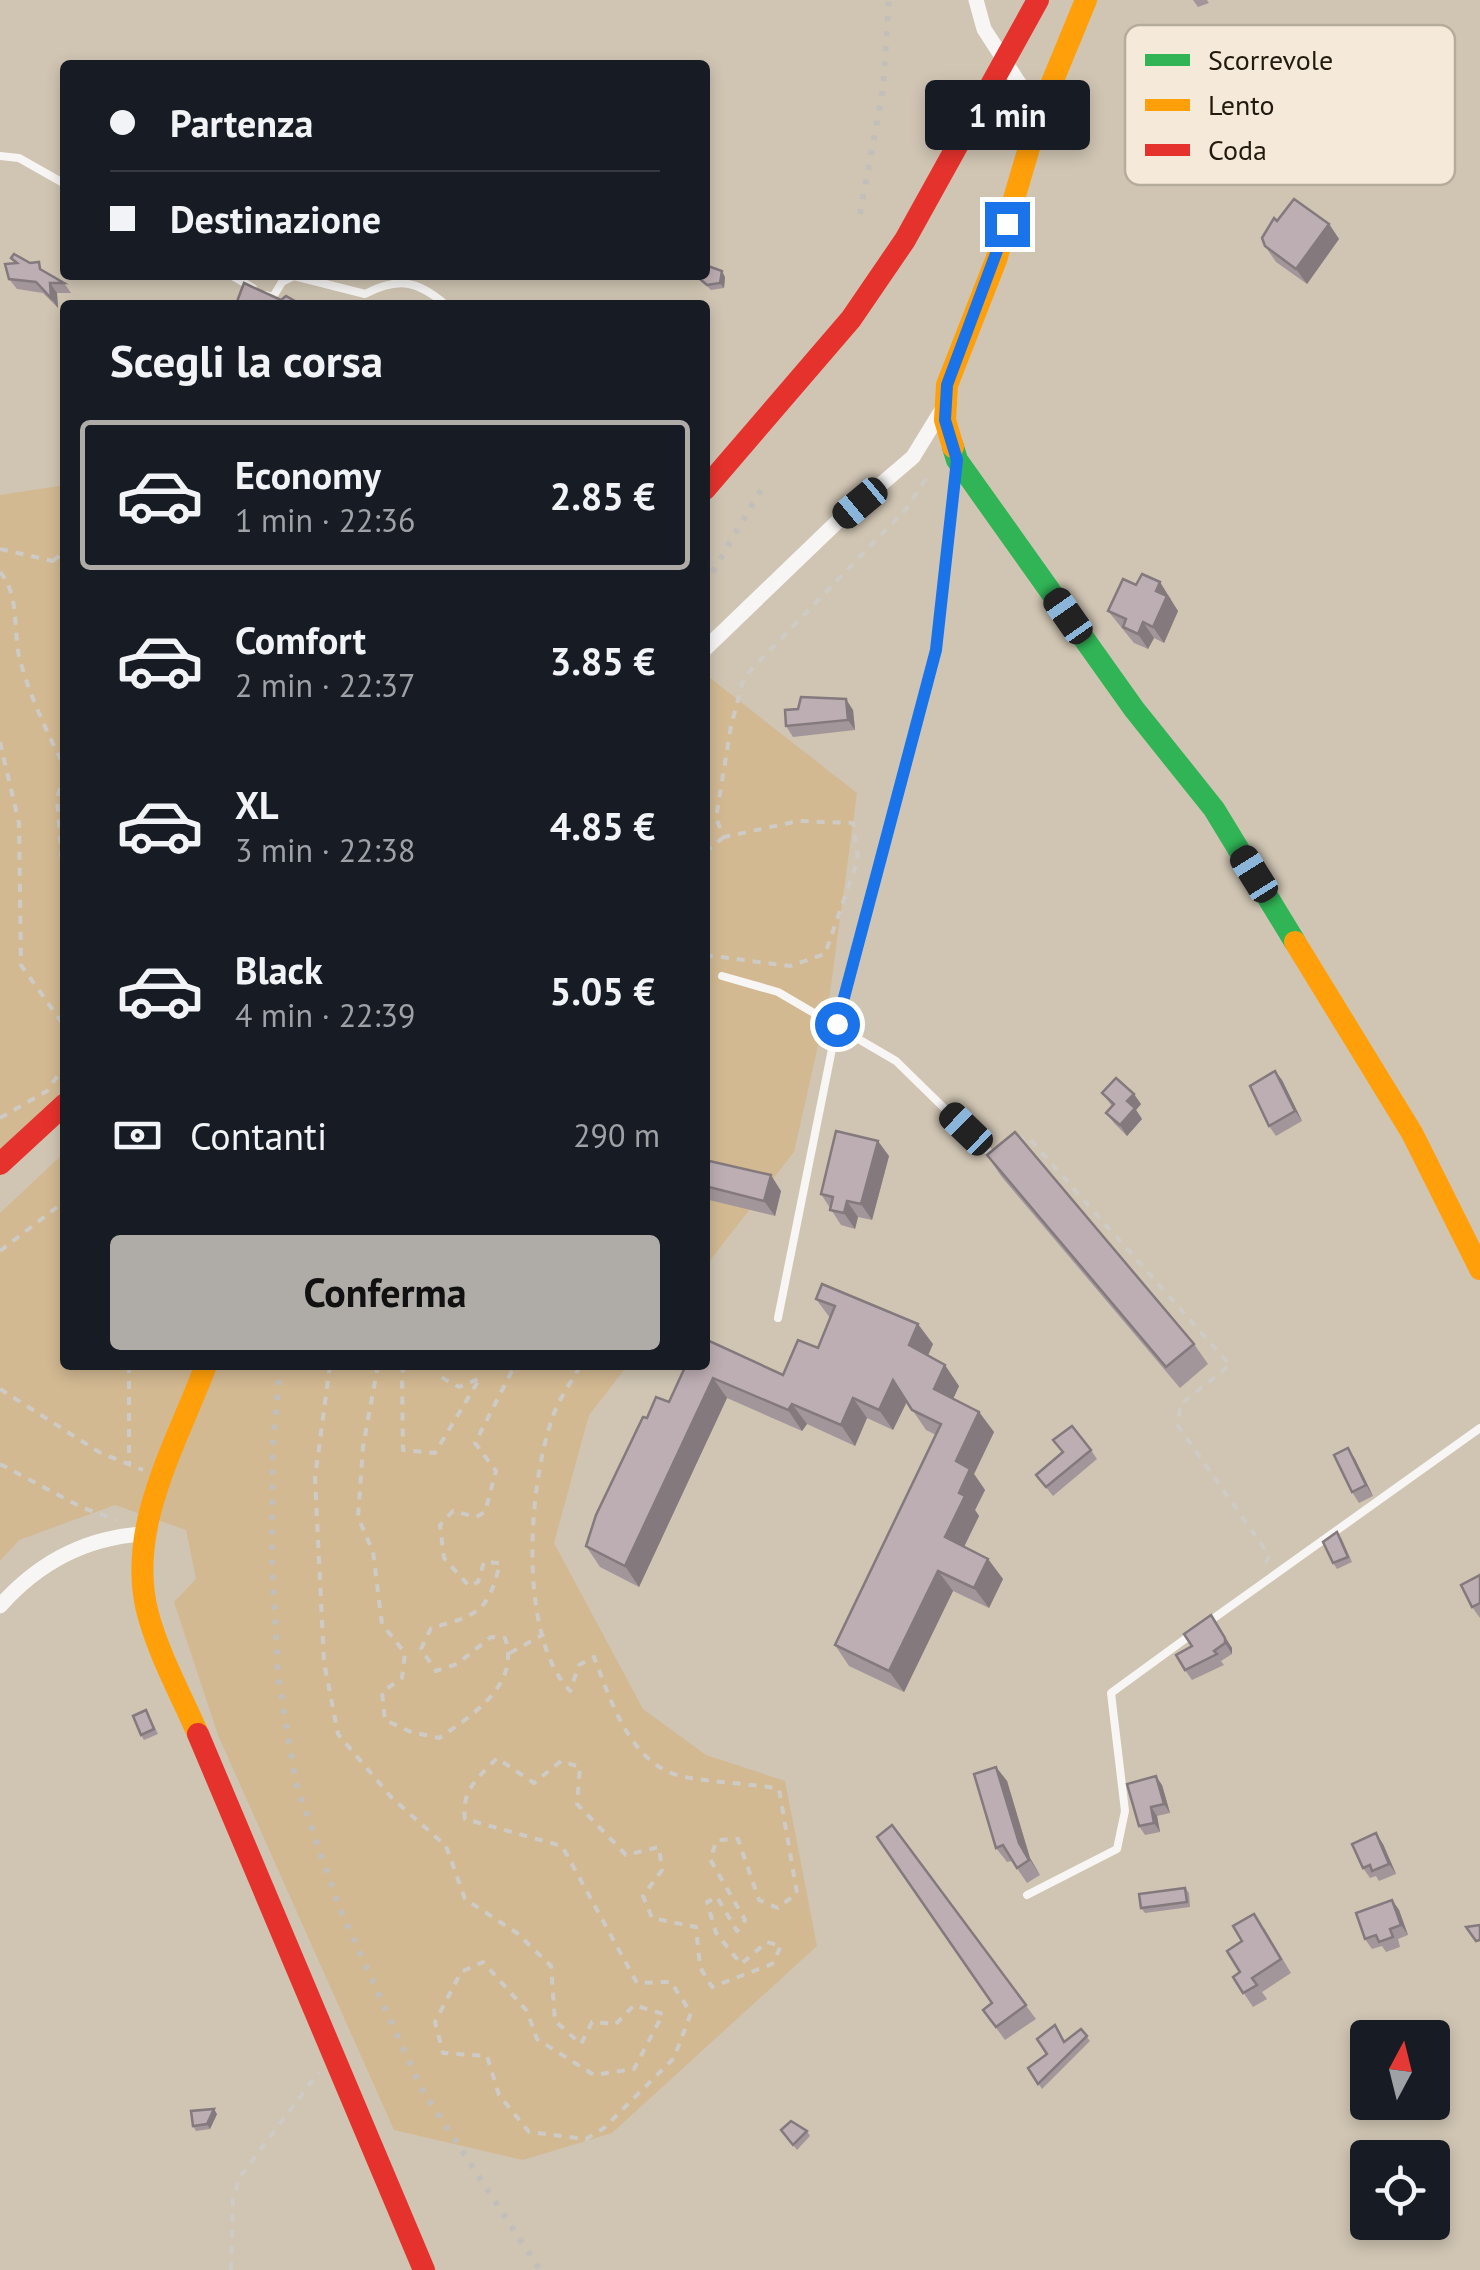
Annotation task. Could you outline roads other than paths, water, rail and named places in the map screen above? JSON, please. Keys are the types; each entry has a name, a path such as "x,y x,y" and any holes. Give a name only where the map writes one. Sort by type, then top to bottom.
{"street":[{"path":"976,0 984,29 1039,114"},
{"path":"710,483 851,319 905,240 1022,36 1038,0"},
{"path":"1086,0 1039,114 996,260 947,385 945,420 957,460 1134,709 1214,809 1412,1134 1480,1269"},
{"path":"710,645 837,522 912,458 946,404"},
{"path":"0,1164 60,1109"},
{"path":"204,1370 143,1530 142,1579 148,1616 165,1665 424,2270"},
{"path":"0,1606 24,1578 80,1546 143,1530"}],"lane":[{"path":"0,156 20,158 60,181"},
{"path":"241,280 273,297 286,280"},
{"path":"310,280 366,294 392,280 410,282 438,300"},
{"path":"778,1318 837,1024 936,650 957,460"},
{"path":"722,976 778,992 896,1062 990,1152"},
{"path":"1027,1895 1117,1850 1125,1811 1112,1693 1480,1428"}],"railway":[{"path":"860,214 883,89 889,0"},
{"path":"710,576 765,483"},
{"path":"280,1370 273,1445 272,1557 278,1676 296,1783 339,1906 421,2088 540,2270"}]}
